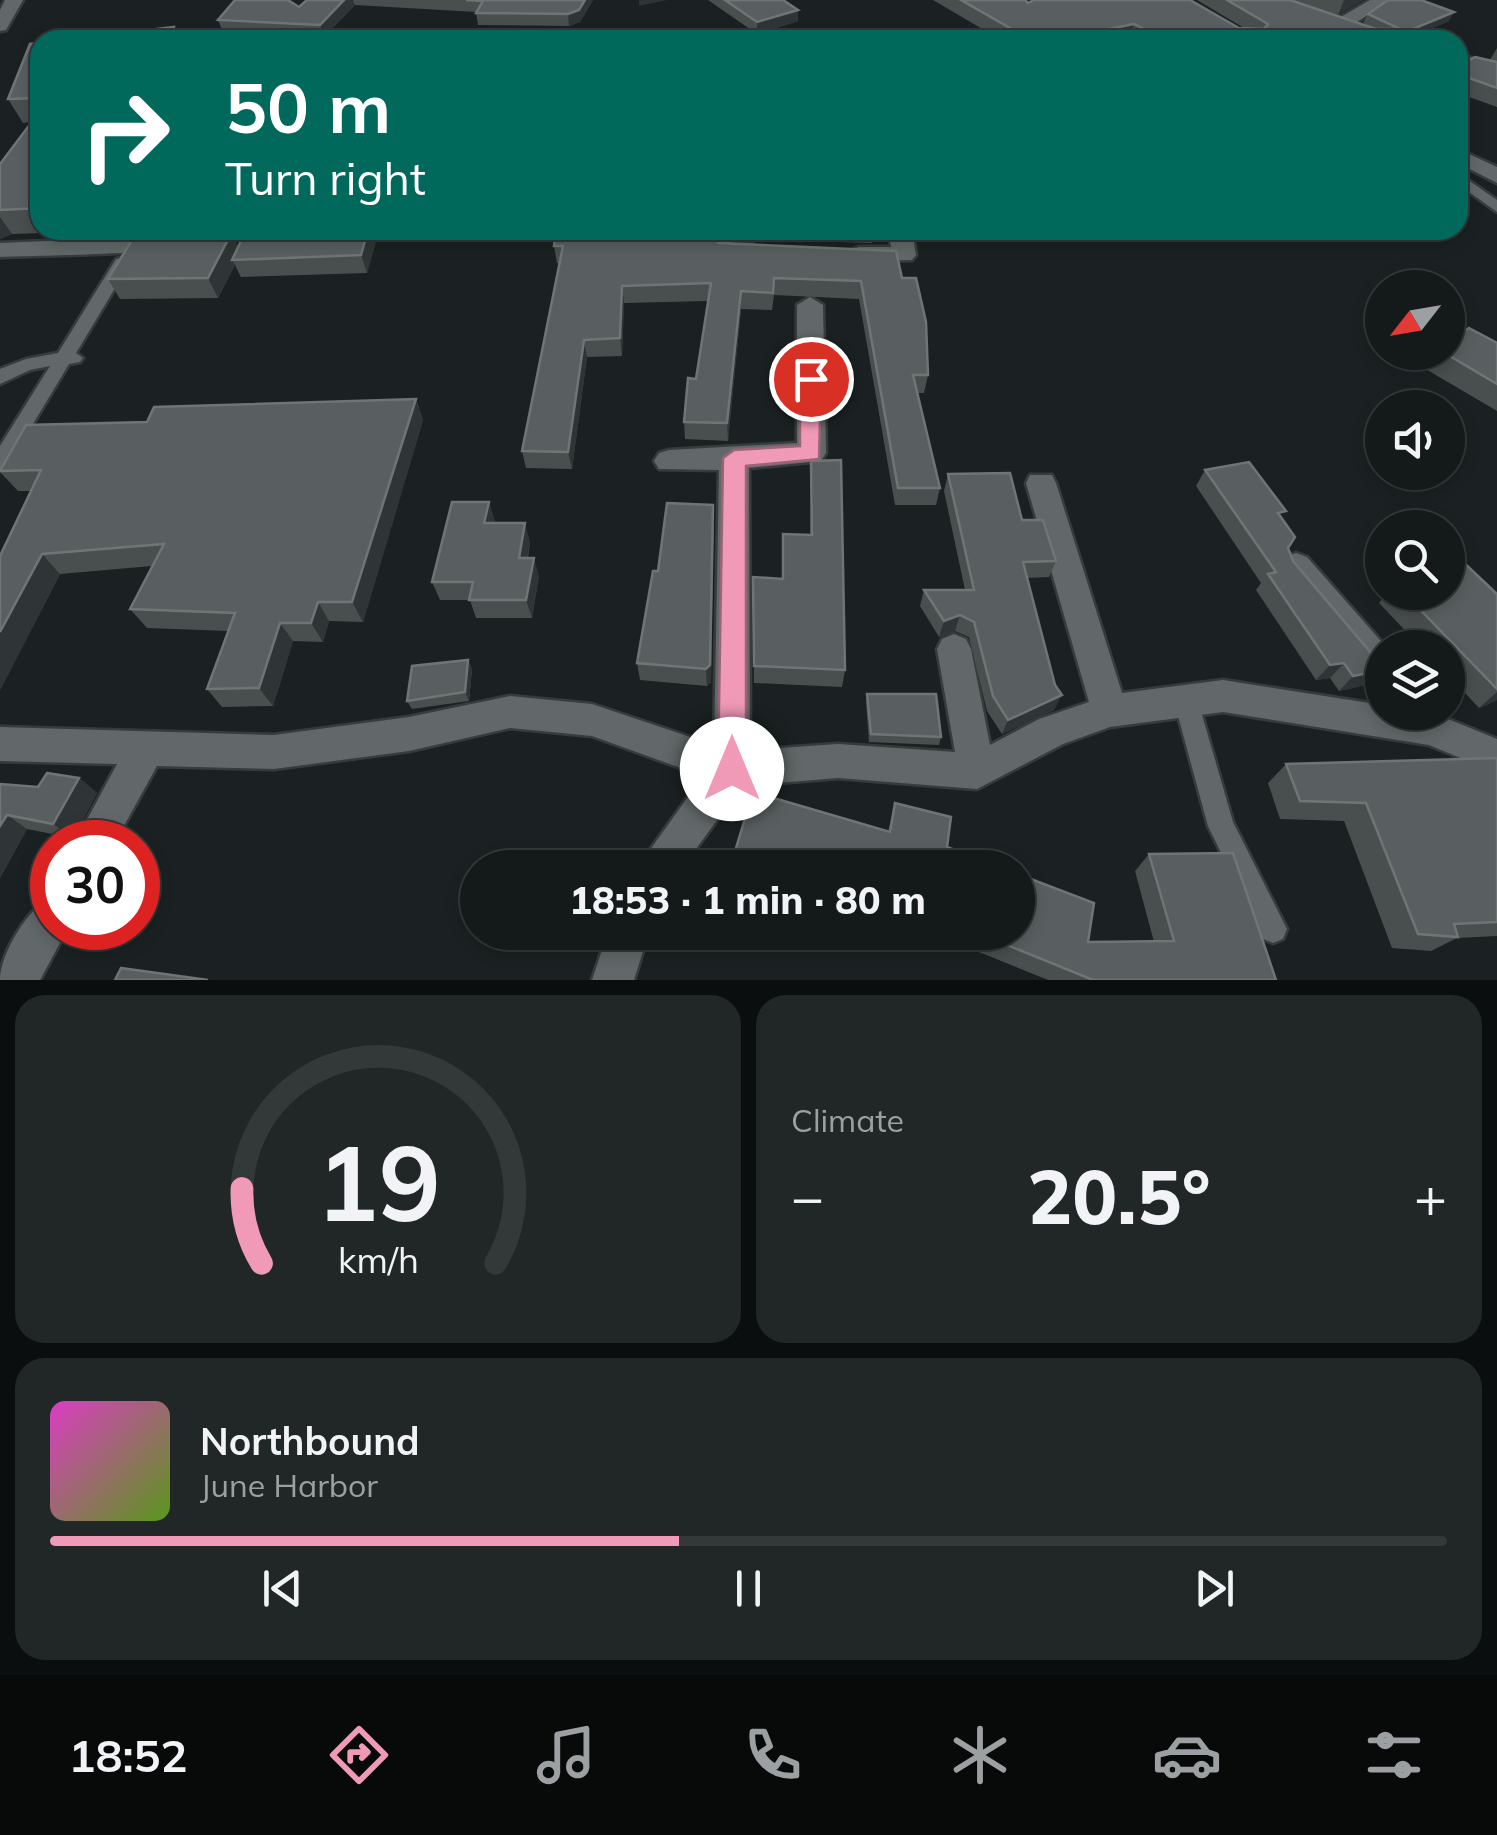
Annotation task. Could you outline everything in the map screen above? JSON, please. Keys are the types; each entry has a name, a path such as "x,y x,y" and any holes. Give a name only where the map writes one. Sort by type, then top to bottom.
{"street":[{"path":"0,26 14,0"},
{"path":"1356,30 1332,23 1382,0"},
{"path":"1468,63 1497,72"},
{"path":"1468,160 1497,176"},
{"path":"0,250 165,240"},
{"path":"720,240 720,250 776,251"},
{"path":"831,253 904,255 902,240"},
{"path":"669,461 811,453 810,304"},
{"path":"671,850 732,769 734,458"},
{"path":"1041,483 1110,711"},
{"path":"1296,566 1365,647"},
{"path":"954,649 977,771"},
{"path":"0,744 274,752 409,734 510,712 592,720 732,769 838,761 977,771 1052,731 1110,711 1223,696 1365,714"},
{"path":"1443,730 1497,756"},
{"path":"106,820 148,746"},
{"path":"18,980 34,950"},
{"path":"612,980 622,950"}],"lane":[{"path":"1468,184 1497,206"},
{"path":"0,462 71,358 134,244"},
{"path":"0,378 11,369 71,358"},
{"path":"1186,701 1221,826 1272,929"}],"building":[{"path":"235,0 288,0 299,7 307,0 344,0 320,25 218,20"},
{"path":"466,0 585,0 579,10 568,14 476,13 483,1"},
{"path":"725,0 783,0 798,10 757,22"},
{"path":"961,0 1190,0 1239,28 1264,29 1268,24 1227,0 1290,0 1376,29 1403,29 1146,30 1134,24 1104,30 1014,30"},
{"path":"1388,0 1421,0 1454,12 1411,30 1402,30 1368,14"},
{"path":"30,44 30,98 8,99"},
{"path":"1475,57 1497,62 1497,88 1468,78 1468,60"},
{"path":"30,124 30,208 0,210 0,164"},
{"path":"132,240 228,240 208,278 108,279"},
{"path":"241,240 365,240 361,255 232,260"},
{"path":"555,240 715,240 896,251 902,278 916,278 926,322 928,375 913,375 940,488 898,488 861,281 774,278 773,293 741,291 727,423 684,422 688,378 696,379 711,283 622,286 620,338 584,340 568,452 522,451 563,246 554,246"},
{"path":"1469,328 1497,343 1497,384 1465,365 1465,331"},
{"path":"416,399 352,602 318,602 311,623 280,623 259,688 207,689 235,613 130,609 164,544 42,554 0,632 0,556 41,470 0,471 26,425 147,422 154,407"},
{"path":"841,460 845,670 754,666 753,577 783,579 783,534 812,535 811,461"},
{"path":"1249,462 1286,511 1278,513 1295,537 1288,548 1293,561 1365,646 1365,674 1353,676 1344,663 1330,665 1268,574 1276,572 1205,470"},
{"path":"1010,473 1022,520 1043,520 1056,561 1023,562 1055,685 1062,695 1008,720 993,696 974,622 960,615 944,621 924,590 974,590 948,474"},
{"path":"452,502 489,502 484,523 525,523 519,558 534,558 526,600 469,600 473,582 432,582"},
{"path":"667,503 713,505 710,665 706,669 637,663 653,571 658,571"},
{"path":"1465,564 1497,594 1497,689 1465,656 1465,630 1440,630 1420,610 1465,610"},
{"path":"468,660 465,692 407,701 412,666"},
{"path":"867,694 936,694 941,737 871,734"},
{"path":"1497,758 1497,922 1454,924 1458,937 1418,934 1366,803 1300,801 1286,764"},
{"path":"47,773 79,778 55,820 7,815 0,826 0,784 38,787"},
{"path":"753,792 890,832 895,803 951,817 947,847 955,850 735,850"},
{"path":"1233,853 1276,980 1093,980 1019,950 1035,950 1035,880 1094,903 1088,942 1174,941 1149,854"},
{"path":"121,968 208,980 115,980"}],"route":[{"path":"732,769 734,458 811,453 811,379"}]}
